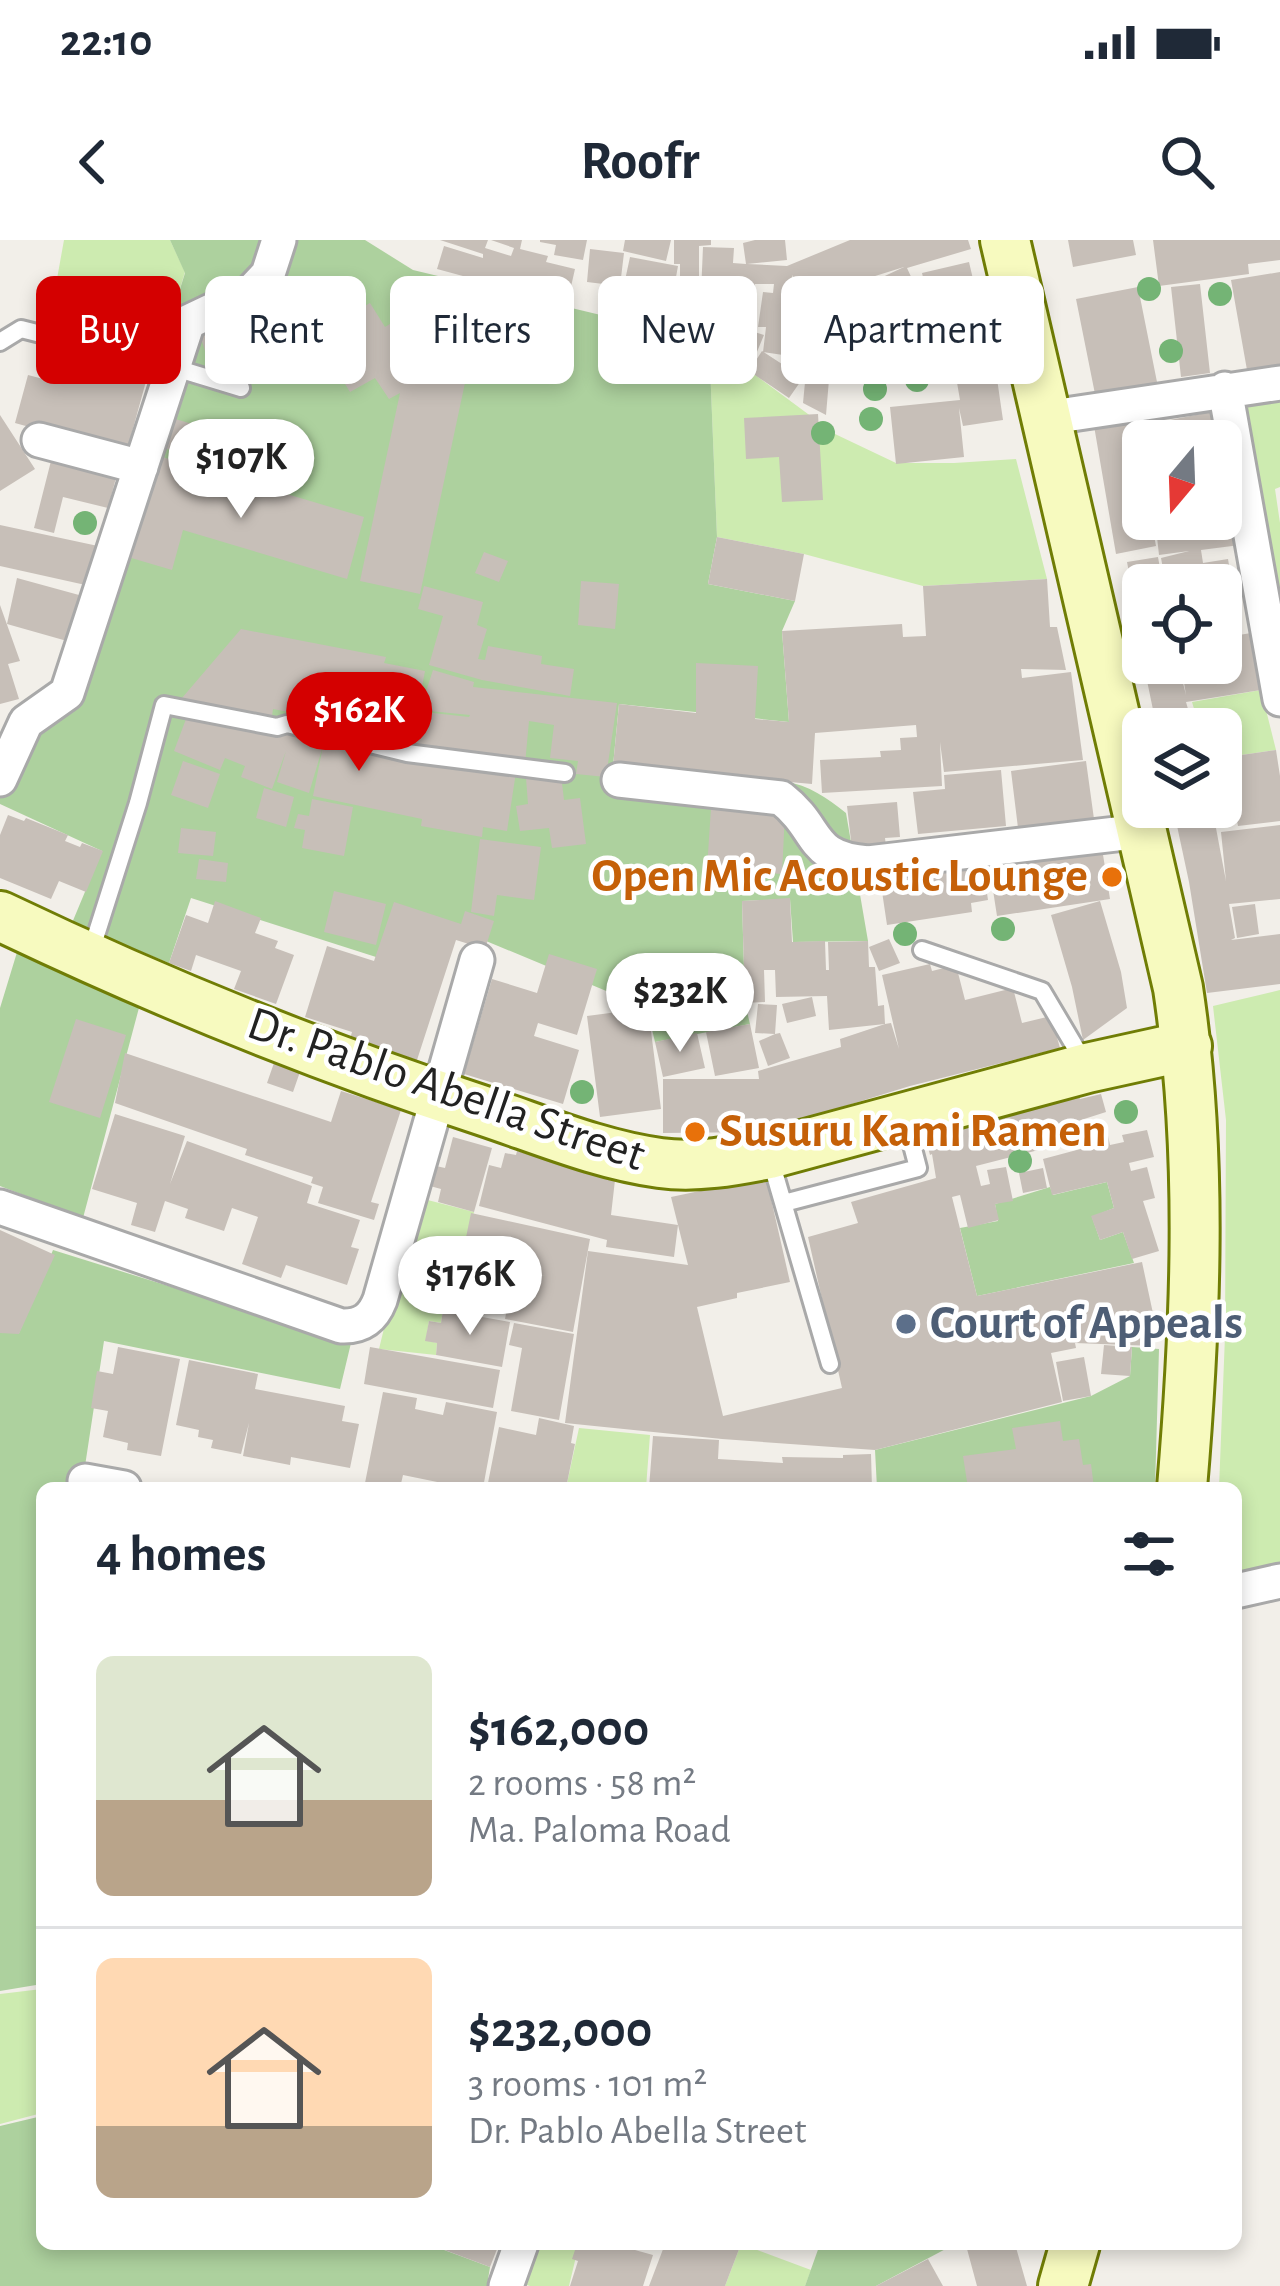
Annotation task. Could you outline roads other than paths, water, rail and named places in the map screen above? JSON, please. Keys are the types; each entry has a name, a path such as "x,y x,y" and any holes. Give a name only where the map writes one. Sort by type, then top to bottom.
{"main road":[{"path":"1005,240 1178,988 1187,1046 1195,1235 1183,1482"},
{"name":"Dr. Pablo Abella Street","path":"0,916 219,1013 438,1096 600,1149 662,1164 722,1163 769,1154 1187,1046"},
{"path":"1063,2286 1073,2250"}],"street":[{"path":"181,342 188,322 251,292 268,274 280,240"},
{"path":"1045,418 1280,383"},
{"path":"0,779 26,722 67,693 167,384"},
{"path":"1225,389 1280,700"},
{"path":"39,440 141,467"},
{"path":"619,780 782,798 800,813 821,848 842,861 868,863 1142,831"},
{"path":"0,1207 353,1327 375,1313 380,1300 477,960"},
{"path":"86,1481 91,1482"},
{"path":"1242,1590 1280,1581"},
{"path":"506,2286 519,2250"}],"lane":[{"path":"0,342 21,329 36,333"},
{"path":"181,370 241,388"},
{"path":"89,959 164,704 277,728 287,724 407,753 565,773"},
{"path":"922,950 1042,991 1088,1068"},
{"path":"784,1203 918,1168 905,1118"},
{"path":"769,1154 830,1364"}],"place":[{"name":"Open Mic Acoustic Lounge","path":"1112,877"},
{"name":"Susuru Kami Ramen","path":"695,1132"},
{"name":"Court of Appeals","path":"906,1324"}]}
